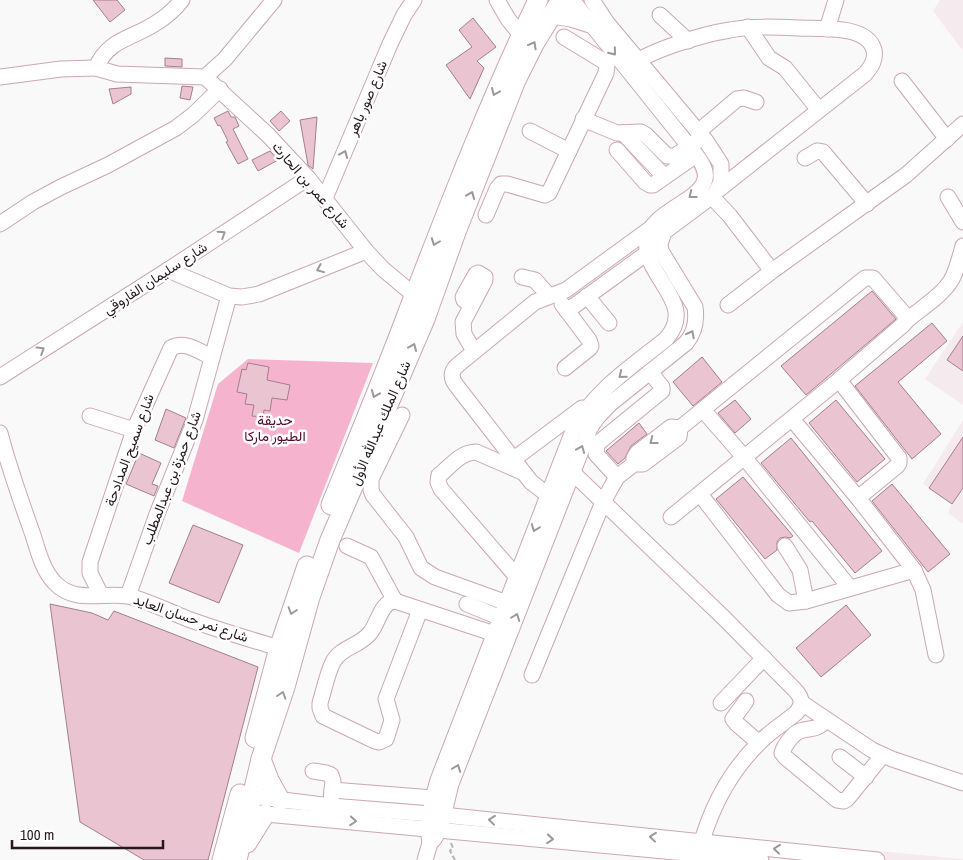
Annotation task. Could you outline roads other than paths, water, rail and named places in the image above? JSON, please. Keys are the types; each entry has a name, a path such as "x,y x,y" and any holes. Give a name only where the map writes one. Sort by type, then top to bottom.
{"main road":[{"name":"شارع الملك عبدالله الأول","path":"238,860 280,648 315,546 458,182 538,0"},
{"name":"شارع الملك عبدالله الأول","path":"222,860 248,805 285,687 310,597 338,522 425,318 456,232 516,80 556,7"},
{"path":"556,7 571,17 598,26"},
{"path":"261,759 269,780 280,800"}],"street":[{"path":"96,68 105,52 113,44 155,24 182,0"},
{"path":"0,76 60,69 96,68 117,74 205,77 225,58 274,0"},
{"name":"شارع صور باهر","path":"325,198 390,44 404,15 414,0"},
{"path":"497,0 508,19 521,35"},
{"path":"554,499 535,485 524,473 453,380 452,376 455,367 535,302 566,290 651,228 658,220 702,187 706,173 674,115 632,64 572,0"},
{"path":"592,0 598,26"},
{"path":"827,29 836,0"},
{"path":"660,15 688,41"},
{"path":"567,311 654,249 664,232 715,194 865,74 872,66 875,57 873,48 868,40 850,31 748,27 709,34 651,53 632,64"},
{"path":"748,27 769,58 785,68 819,110"},
{"path":"486,215 501,184 508,184 547,195 606,73 607,66 605,62 564,37"},
{"name":"شارع عمر بن الحارث","path":"205,77 269,136 325,198 366,251 383,269 414,296"},
{"path":"902,81 947,139"},
{"path":"0,224 61,186 108,165 176,128 192,116 220,89"},
{"path":"617,150 647,184 653,185 693,150 700,134 737,99 744,98 756,102"},
{"path":"674,115 700,134 721,164 721,182 715,194"},
{"path":"583,119 612,131 623,133 635,132 646,135 667,156 675,156 693,150"},
{"path":"728,306 772,271 906,175 963,124"},
{"path":"530,131 569,151"},
{"path":"623,133 664,176"},
{"path":"806,158 817,151 824,152 866,204"},
{"name":"شارع سليمان الفاروقي","path":"0,376 168,270 308,178"},
{"path":"715,194 772,271"},
{"path":"948,197 963,222"},
{"path":"425,860 501,636 501,618 517,578 554,499 572,472 586,437 596,419 650,366 672,332 678,318 675,303 655,271 654,249 648,236 651,228"},
{"path":"671,517 839,380 950,282 963,246"},
{"path":"168,270 229,296 242,297 259,294 366,251"},
{"path":"522,277 535,280 567,311 589,340 590,348 565,368"},
{"path":"532,675 604,502 617,477 622,472 634,464 643,464 679,437 680,428 865,278 873,278 904,313 906,321"},
{"name":"شارع حمزة بن عبدالمطلب","path":"128,596 157,514 195,420 229,296"},
{"path":"587,296 609,323"},
{"path":"471,304 462,328 474,351"},
{"name":"شارع سميح المدادحة","path":"101,595 90,573 90,562 134,430 171,348 177,344 184,345 211,357"},
{"path":"514,459 594,400 650,366"},
{"path":"617,477 599,458 596,449 601,441 662,391 662,386 650,366"},
{"path":"839,380 899,458 897,466 858,498"},
{"path":"436,826 433,798 438,780 501,636 554,499 579,420 594,400"},
{"path":"703,410 744,457 850,588"},
{"path":"402,415 371,479 370,485 374,495 402,531 421,568 425,572 507,603"},
{"path":"90,416 134,430"},
{"path":"792,419 858,498 914,570 923,590 936,655"},
{"name":"شارع نمر حسان العايد","path":"0,433 13,479 42,560 53,582 59,588 88,597 101,595 128,596 224,632 280,648"},
{"path":"517,578 441,489 438,482 439,475 471,452 476,452 524,473"},
{"path":"572,472 764,658 798,693 802,703 862,744 883,755 963,783"},
{"path":"700,494 781,598 789,603 806,601 914,570"},
{"path":"347,546 371,557 395,601"},
{"path":"785,546 800,570 806,601"},
{"path":"420,610 386,699 392,720 388,735 383,741 375,741 323,716 320,708 331,668 336,658 345,650 367,637 387,603 395,601 501,636"},
{"path":"467,604 501,618"},
{"path":"721,703 764,658"},
{"path":"746,701 734,716 736,731 759,743"},
{"path":"699,852 710,816 742,761 759,743 796,713 802,703"},
{"path":"826,720 817,728 796,733 782,750 783,755 834,798 841,801 847,799 883,755"},
{"path":"840,757 866,777"},
{"path":"313,771 331,775 333,781 330,812"},
{"path":"332,790 433,798"},
{"path":"248,805 280,800 330,812"},
{"path":"248,805 330,812 436,826 699,852 761,860"},
{"path":"699,852 877,860"}],"park label":[{"name":"حديقة الطيور ماركا","path":"275,428"}]}
